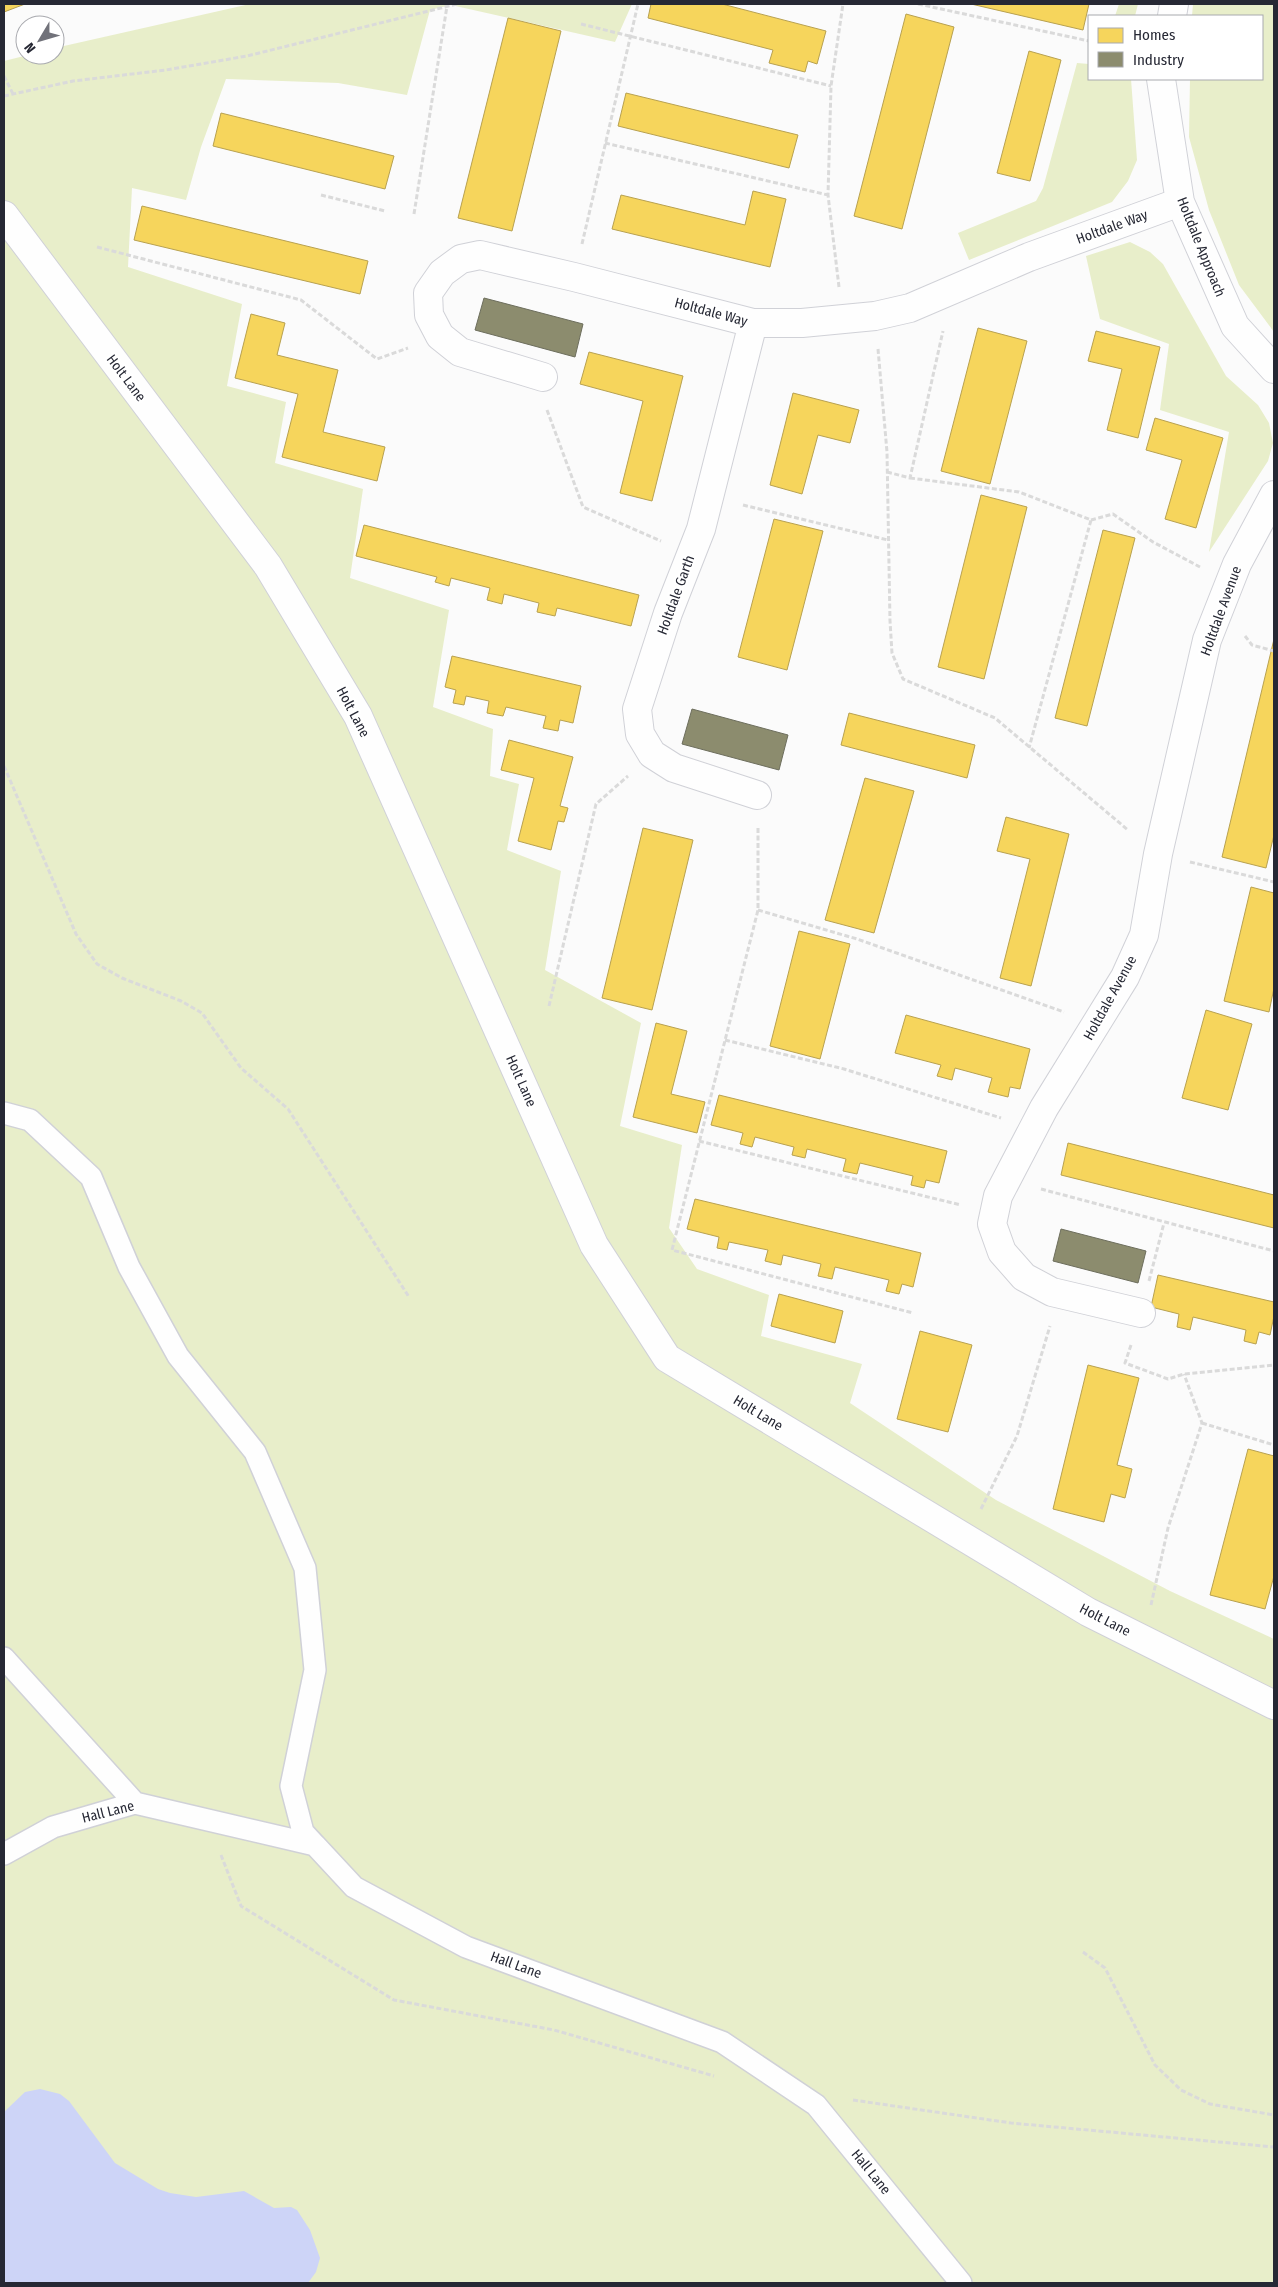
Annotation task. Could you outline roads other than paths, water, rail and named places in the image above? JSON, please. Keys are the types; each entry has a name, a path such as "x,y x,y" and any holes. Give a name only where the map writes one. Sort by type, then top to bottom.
{"street":[{"name":"Holtdale Approach","path":"1161,80 1180,202 1235,326 1274,369"},
{"name":"Holtdale Way","path":"538,375 460,352 440,336 429,314 428,293 442,273 461,259 480,255 752,323 802,323 875,316 910,308 1029,257 1180,202"},
{"name":"Holt Lane","path":"4,215 268,566 358,716 594,1244 667,1358 1088,1612 1274,1705"},
{"name":"Holtdale Garth","path":"752,323 701,529 668,613 637,710 640,734 652,754 674,768 758,795"},
{"name":"Holtdale Avenue","path":"1141,1313 1059,1294 1024,1277 1002,1252 992,1224 998,1196 1044,1108 1125,977 1144,935 1158,854 1207,640 1237,564 1274,496"}],"lane":[{"path":"4,1113 30,1120 91,1177 129,1268 178,1356 255,1452 305,1568 315,1670 292,1786 303,1832 315,1845"},
{"path":"4,1658 135,1803"},
{"name":"Hall Lane","path":"4,1854 53,1827 135,1803 315,1845 354,1887 466,1946 722,2042 816,2105 961,2283"}],"water":[{"path":"40,2089 60,2094 69,2101 115,2163 158,2189 196,2197 244,2191 274,2208 291,2207 297,2210 310,2230 320,2258 316,2272 308,2283 5,2283 4,2112 25,2092"}]}
